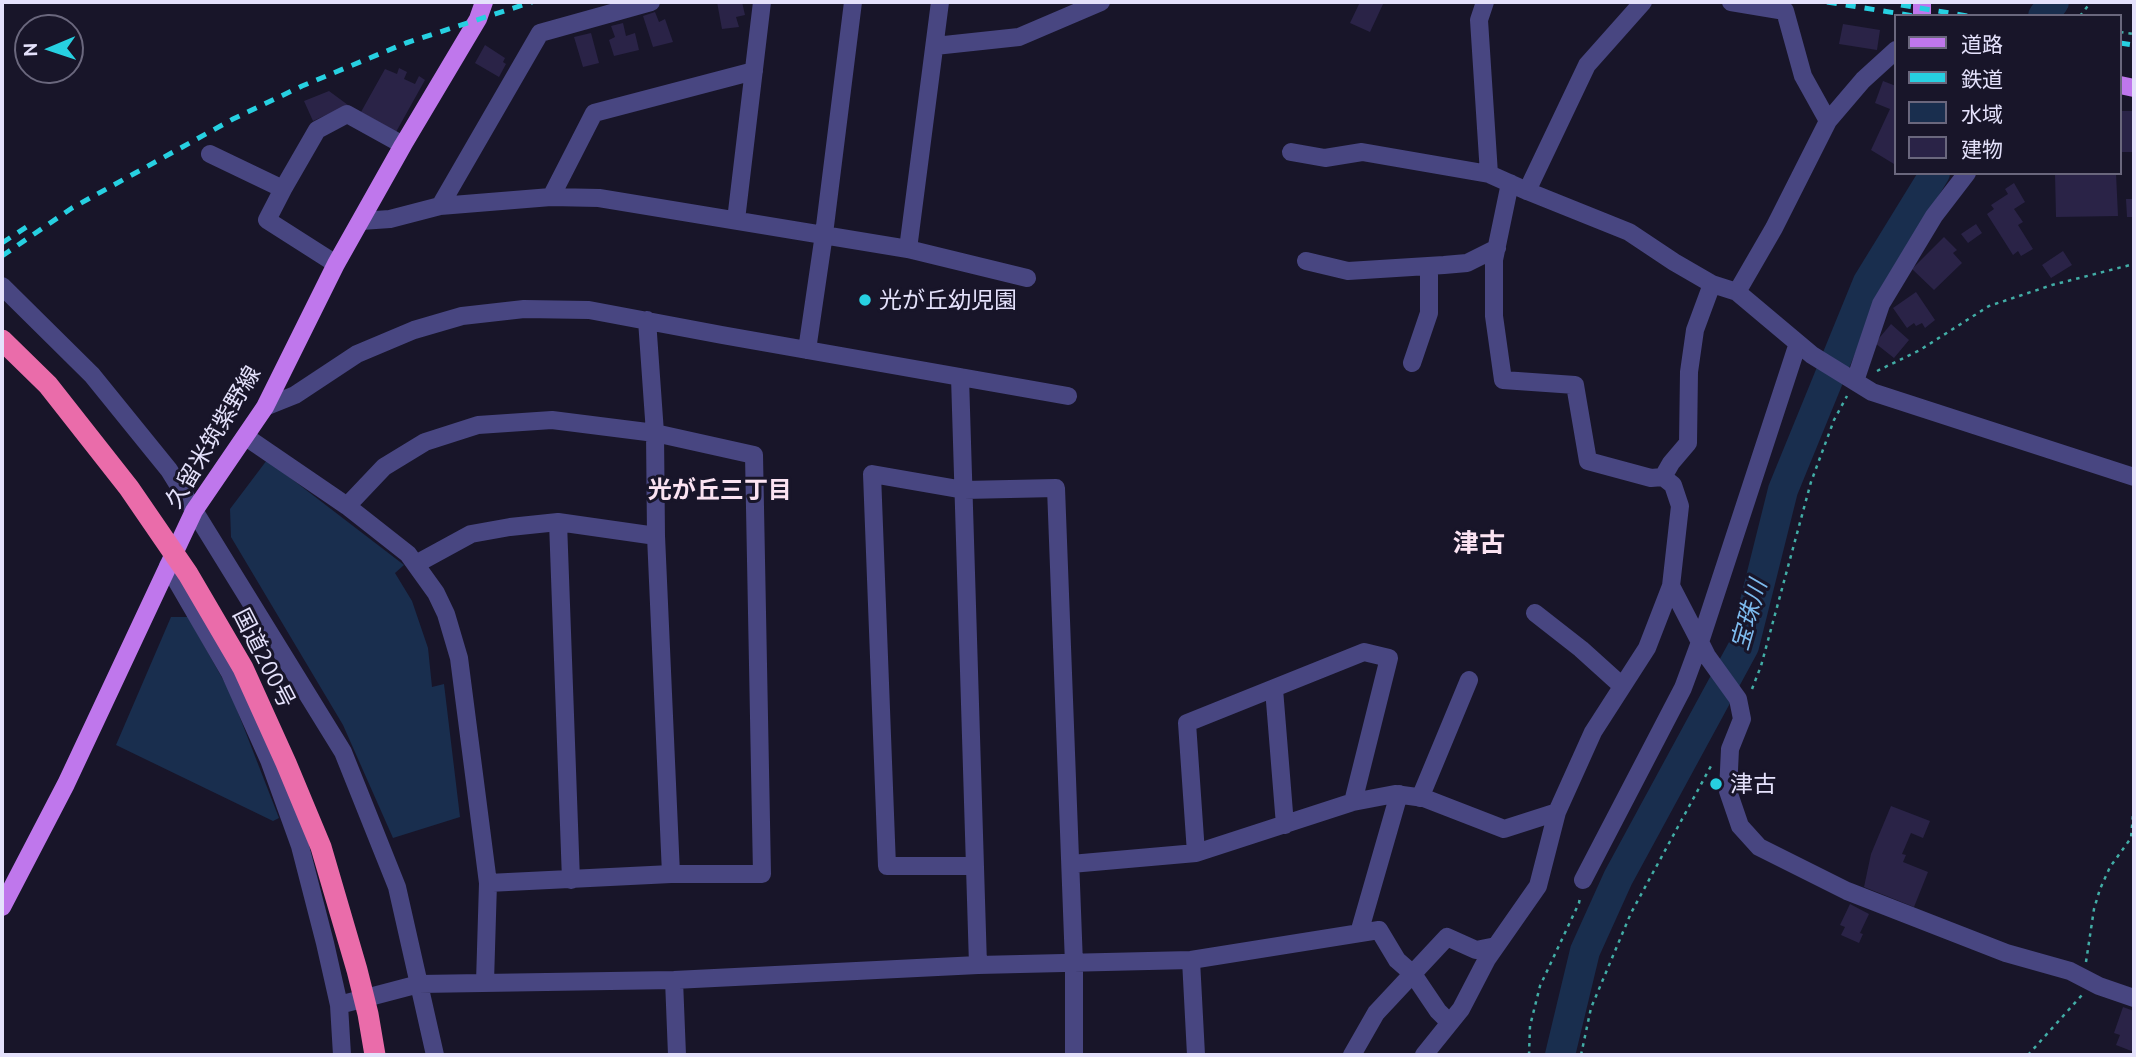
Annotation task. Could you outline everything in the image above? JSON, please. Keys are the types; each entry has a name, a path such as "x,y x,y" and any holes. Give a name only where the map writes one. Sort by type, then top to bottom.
{"highway":[{"name":"国道200号","path":"2,340 48,385 129,488 188,574 243,668 321,847 368,1014 375,1054"}],"main road":[{"name":"久留米筑紫野線","path":"2,907 66,784 194,511 265,407 336,264 478,19 484,2"}],"street":[{"path":"440,206 540,33 651,2"},
{"path":"736,220 762,2"},
{"path":"807,350 853,2"},
{"path":"908,249 940,2"},
{"path":"935,46 1020,37 1101,2"},
{"path":"1485,2 1479,20 1489,174"},
{"path":"1527,191 1587,65 1643,2"},
{"path":"1731,2 1785,11 1802,76 1828,121"},
{"path":"1737,292 1774,228 1828,121 1863,80 1895,51"},
{"path":"551,197 594,113 754,71"},
{"path":"336,264 267,220 283,189 317,130 347,114 403,145"},
{"path":"1291,152 1325,158 1362,152 1489,174 1629,232 1712,284 1737,292 1812,355 1872,392 2134,477"},
{"path":"209,154 283,189"},
{"path":"1850,378 1881,304 1934,216 1965,175"},
{"path":"1424,1055 1461,1009 1487,959 1538,886 1557,812 1593,732 1647,648 1671,586 1680,506 1673,485 1663,477 1651,478 1588,461 1575,385 1503,380 1494,316 1494,260 1510,183"},
{"path":"361,221 390,219 440,206 551,197 599,198 908,249 1027,278"},
{"path":"1306,261 1348,271 1429,266 1467,263 1497,248"},
{"path":"1412,363 1429,313 1429,266"},
{"path":"1663,477 1688,443 1689,372 1695,330 1712,284"},
{"path":"3,291 92,375 169,470 343,752 397,887 435,1055"},
{"path":"265,407 295,395 357,354 414,330 462,316 524,309 589,310 1068,396"},
{"path":"647,320 655,433 656,536 671,874"},
{"path":"1583,880 1703,649 1798,343"},
{"path":"960,377 978,965"},
{"path":"347,506 384,467 425,442 478,425 552,420 655,433 754,456 762,874 671,874 488,883"},
{"path":"246,437 347,506 408,554 436,593 446,614 458,658 488,883 485,982"},
{"path":"974,866 887,866 872,474 964,490 1056,488 1071,864 1074,1055"},
{"path":"416,564 471,534 558,522 656,536"},
{"path":"558,522 570,880"},
{"path":"168,566 230,673 268,760 300,846 339,1005 342,1055"},
{"path":"1671,586 1703,649 1738,699 1742,719 1730,749 1728,791 1740,826 1759,847 1847,891 2006,953 2070,971 2088,981 2134,998"},
{"path":"1535,614 1622,685"},
{"path":"1196,853 1188,723 1364,652 1388,658 1353,802"},
{"path":"1420,797 1469,680"},
{"path":"1275,689 1285,825"},
{"path":"1071,864 1196,853 1353,802 1399,794 1420,797 1504,829 1557,812"},
{"path":"1359,933 1399,794"},
{"path":"339,1005 419,984 674,980 978,965 1191,960 1379,930 1397,960 1413,974 1438,1011 1450,1023"},
{"path":"1352,1055 1376,1013 1447,937 1476,950 1496,946"},
{"path":"1191,960 1196,1055"},
{"path":"674,980 677,1055"}],"path":[{"path":"1742,719 1761,666 1811,482 1850,378 1920,350 1989,306 2052,285 2134,264"},
{"path":"1581,1055 1591,1008 1631,913 1705,775 1715,760 1730,749"},
{"path":"2028,1055 2085,991 2088,981 2086,959 2094,909 2110,867 2131,838 2134,803"},
{"path":"1529,1055 1530,1026 1540,986 1579,903 1583,880"}],"water":[{"path":"267,460 404,565 395,573 412,601 428,648 432,687 444,684 460,817 393,838 343,725 231,537 230,509"},
{"path":"171,617 188,617 230,692 279,818 273,821 116,745"}],"building":[{"path":"717,2 742,2 745,15 736,17 739,27 722,29"},
{"path":"1360,2 1384,2 1370,32 1350,23"},
{"path":"655,12 659,22 665,19 673,42 653,47 643,16"},
{"path":"623,23 626,36 635,33 639,50 614,56 609,40 615,37 611,26"},
{"path":"1843,24 1880,30 1877,50 1839,44"},
{"path":"591,33 599,63 583,67 574,37"},
{"path":"485,45 505,58 503,62 506,64 499,77 475,63"},
{"path":"399,68 407,72 404,79 415,84 419,76 425,80 396,132 361,112 385,69 397,74"},
{"path":"1883,81 1895,86 1894,164 1871,150 1890,109 1875,103"},
{"path":"329,91 348,105 313,121 304,101"},
{"path":"2122,111 2134,111 2134,152 2122,152"},
{"path":"2055,175 2116,175 2118,216 2056,217"},
{"path":"2014,183 2025,202 2014,209 2023,222 2018,225 2033,249 2021,256 2018,251 2013,255 1987,214 1994,209 1991,205 2008,194 2005,189"},
{"path":"2126,199 2134,199 2134,217 2127,217"},
{"path":"1976,224 1982,233 1968,243 1961,234"},
{"path":"1944,237 1957,250 1953,253 1962,263 1934,290 1912,269"},
{"path":"2063,251 2072,265 2051,278 2042,265"},
{"path":"1916,292 1935,320 1925,328 1922,323 1916,326 1914,323 1907,328 1893,308"},
{"path":"1891,324 1909,340 1894,358 1875,343"},
{"path":"1891,806 1930,821 1923,838 1911,833 1902,854 1906,855 1903,862 1928,872 1914,907 1864,887 1871,854"},
{"path":"1850,904 1869,914 1860,933 1863,934 1859,943 1841,935 1845,927 1840,925"},
{"path":"2123,1007 2134,1011 2134,1052 2116,1045 2120,1035 2114,1033"}],"waterway":[{"name":"宝珠川","path":"2045,14 2054,2"},
{"name":"宝珠川","path":"1560,1055 1585,951 1618,878 1744,646 1783,490 1868,282 1934,175"}],"railway":[{"path":"2,256 72,208 233,119 302,86 406,43 532,2"},
{"path":"1827,2 1902,14"},
{"path":"1901,5 1956,14"},
{"path":"2122,43 2134,45"},
{"path":"2,243 31,224"}],"place":[{"name":"光が丘幼児園","path":"865,300"},
{"name":"津古","path":"1716,784"}],"district":[{"name":"光が丘三丁目","path":"720,490"},
{"name":"津古","path":"1479,543"}]}
